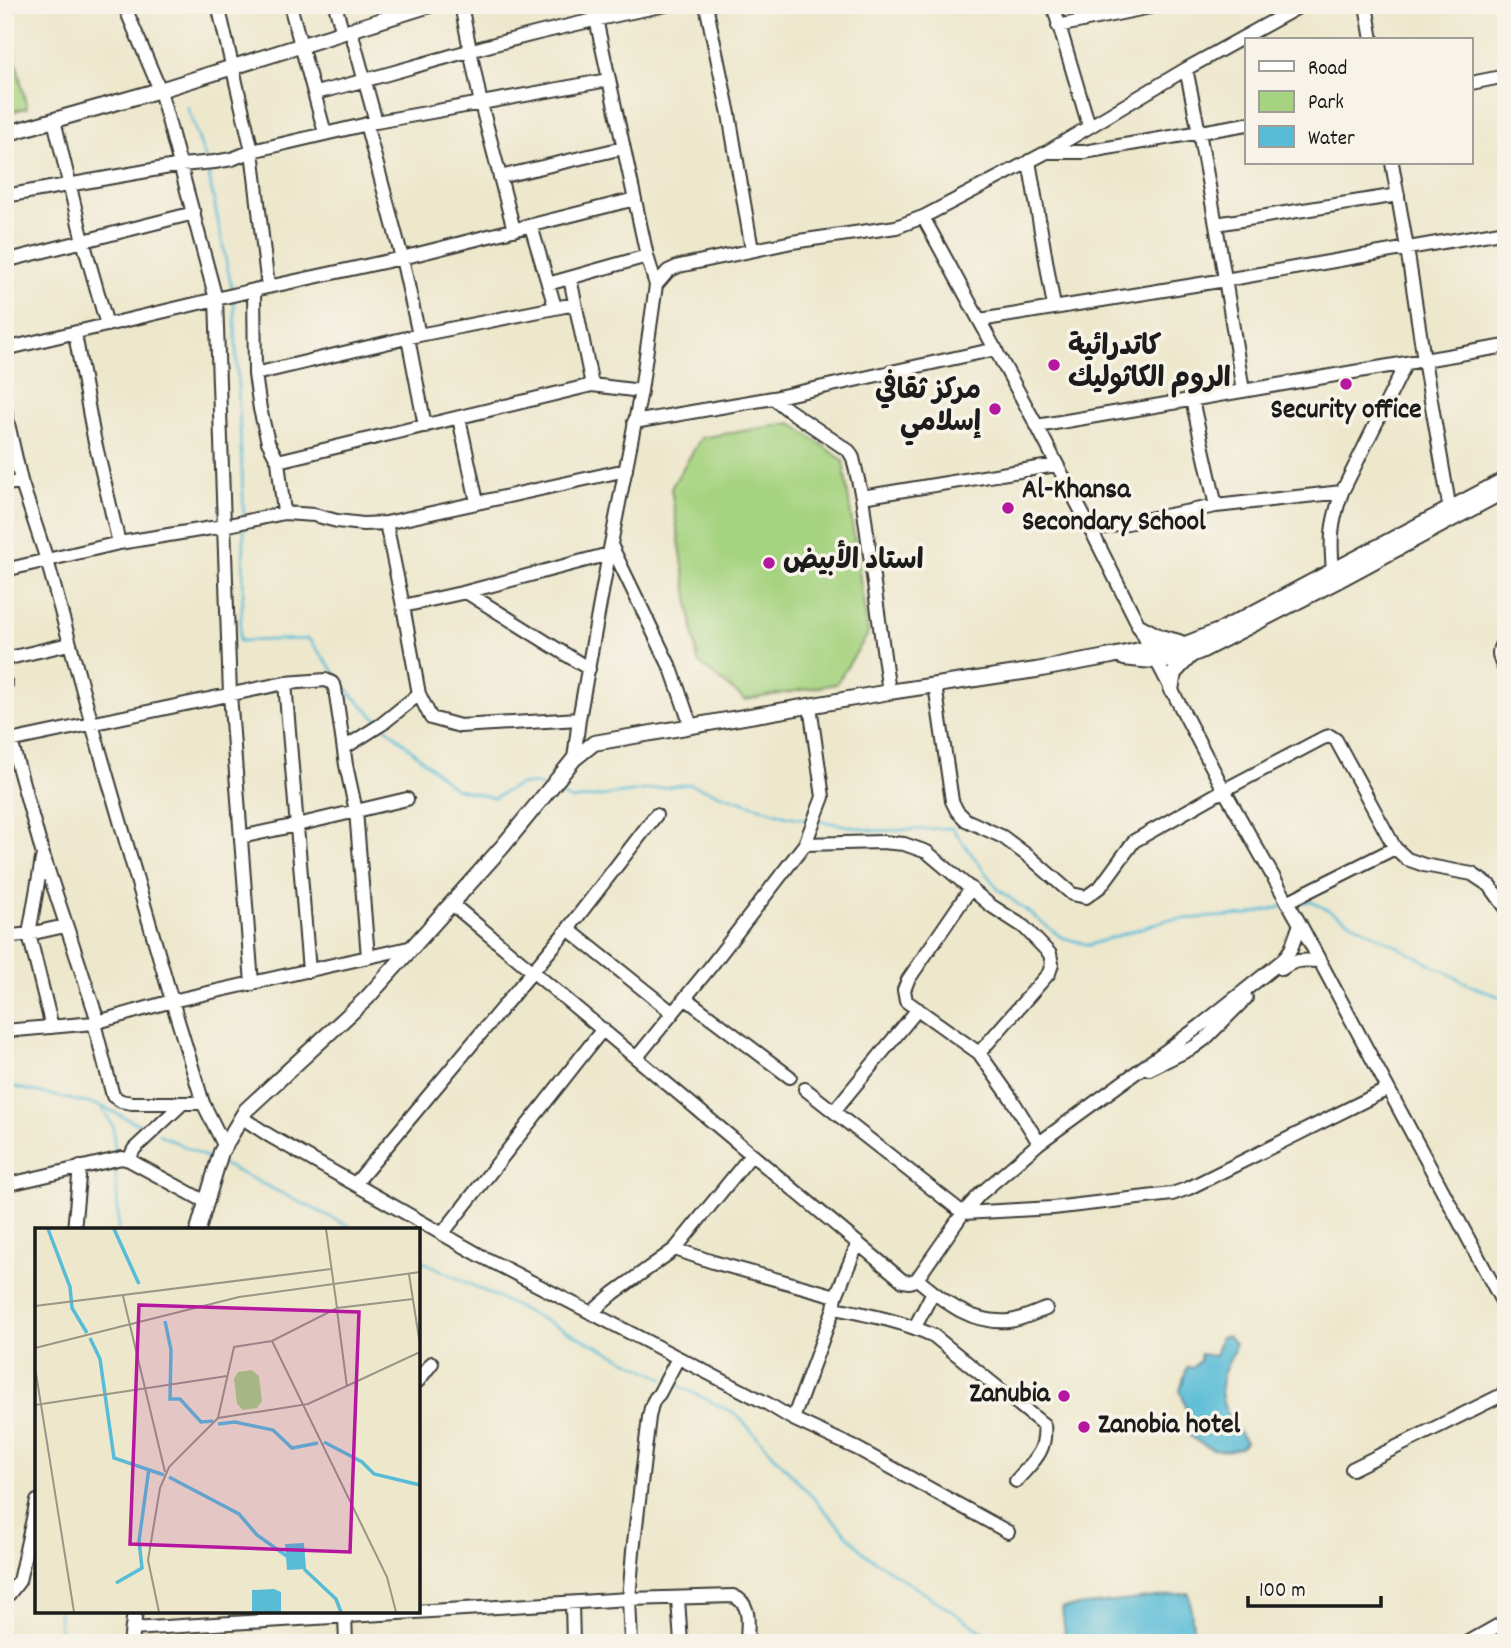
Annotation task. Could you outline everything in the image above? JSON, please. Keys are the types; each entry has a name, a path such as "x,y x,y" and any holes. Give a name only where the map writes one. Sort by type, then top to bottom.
{"main road":[{"path":"5,134 160,90 347,32 395,11 430,5"},
{"path":"199,1228 223,1149 246,1110 366,998 452,904 574,759 594,743 1150,648 1189,650 1225,640 1451,514 1506,479"},
{"path":"1112,656 1169,661 1221,630 1333,571 1506,490"},
{"path":"1139,626 1189,650"},
{"path":"1171,690 1174,673 1189,650"},
{"path":"132,1636 135,1613"}],"street":[{"path":"124,5 160,90 216,299 227,525 230,694 252,984"},
{"path":"218,5 252,151 268,287"},
{"path":"335,5 365,81 371,123 402,258 425,426"},
{"path":"461,5 481,104 514,230"},
{"path":"574,759 579,719 640,391 656,285 647,256 593,5"},
{"path":"314,93 595,19 666,5"},
{"path":"706,5 729,114 752,250"},
{"path":"1052,5 1089,126"},
{"path":"1058,26 1160,5"},
{"path":"656,285 668,271 679,266 752,250 896,227 923,217 1047,152 1186,69 1302,5"},
{"path":"1366,5 1371,38"},
{"path":"292,6 325,133"},
{"path":"1186,69 1200,132 1243,391"},
{"path":"1472,83 1506,76"},
{"path":"5,195 181,164 232,159 252,151 371,123 608,80"},
{"path":"54,120 68,184 107,326"},
{"path":"1047,152 1084,152 1245,124"},
{"path":"500,177 623,148"},
{"path":"1029,161 1054,307"},
{"path":"1392,164 1451,514"},
{"path":"1216,223 1398,195"},
{"path":"5,349 402,258 635,200"},
{"path":"5,261 194,213"},
{"path":"923,217 1037,426 1224,790 1300,924 1506,1309"},
{"path":"531,226 555,307"},
{"path":"980,320 1506,231"},
{"path":"548,284 647,256"},
{"path":"570,278 592,385"},
{"path":"251,291 255,374 268,442 278,461 284,513"},
{"path":"255,374 413,337 575,304"},
{"path":"75,334 94,438 119,543"},
{"path":"1037,426 1506,346"},
{"path":"634,422 773,398 996,349"},
{"path":"1333,571 1330,545 1336,509 1406,363"},
{"path":"278,461 592,385 640,391"},
{"path":"773,398 849,451 853,458 862,497 889,692"},
{"path":"1192,400 1216,506"},
{"path":"5,410 21,481 47,560 172,1001 203,1103 223,1149"},
{"path":"459,418 477,502"},
{"path":"862,497 1056,465"},
{"path":"5,570 119,543 284,513 314,515 363,524 386,523 626,470"},
{"path":"5,485 21,481"},
{"path":"1091,530 1216,506 1342,492"},
{"path":"386,523 419,694 431,718 460,726 579,719"},
{"path":"403,606 466,592 610,549"},
{"path":"610,549 672,671 691,726"},
{"path":"466,592 589,669"},
{"path":"1506,641 1499,651 1506,671"},
{"path":"5,659 69,644"},
{"path":"203,1103 132,1103 113,1096 96,1022 8,742 285,683 326,680 332,683 356,811 368,957"},
{"path":"285,683 309,971"},
{"path":"935,685 952,801 957,811 966,820 1003,837 1072,894 1086,897 1101,886 1134,841 1224,790 1330,736 1336,740 1395,848 1407,859 1424,865 1472,874 1490,886 1506,908"},
{"path":"344,748 419,694"},
{"path":"637,1057 805,844 823,797 810,705"},
{"path":"241,836 407,799"},
{"path":"355,1184 568,929 656,815"},
{"path":"805,844 882,842 904,844 927,852 990,905 1024,927 1050,954 1052,964 1049,973 979,1054"},
{"path":"1287,902 1395,848"},
{"path":"43,855 29,934 51,1027"},
{"path":"971,888 908,980 904,990 906,1001 979,1054 1039,1143"},
{"path":"452,904 903,1281 910,1282 917,1279 980,1194 1039,1143 1200,1026 1283,960 1291,949 1300,924"},
{"path":"5,937 65,926"},
{"path":"568,929 673,1013"},
{"path":"5,1031 96,1022 172,1001 413,947"},
{"path":"1129,1078 1194,1047 1293,961 1320,961"},
{"path":"685,998 790,1077"},
{"path":"834,1111 918,1009"},
{"path":"442,1234 603,1029"},
{"path":"805,1089 964,1213 1053,1208 1172,1194 1388,1089"},
{"path":"125,1159 183,1103"},
{"path":"241,1117 442,1234 793,1419 858,1449 1009,1532"},
{"path":"591,1313 614,1293 675,1250 752,1154"},
{"path":"5,1185 107,1160 125,1159 206,1202"},
{"path":"74,1228 80,1167"},
{"path":"793,1419 858,1243"},
{"path":"675,1250 915,1327 934,1336 1044,1425 1046,1440 1040,1453 1016,1482"},
{"path":"917,1279 947,1304 987,1321 1012,1321 1046,1309"},
{"path":"915,1327 933,1292"},
{"path":"631,1643 629,1600 633,1551 651,1404 678,1359"},
{"path":"420,1378 432,1363"},
{"path":"1352,1469 1506,1392"},
{"path":"5,1596 19,1581 35,1510"},
{"path":"420,1612 733,1596 741,1599 747,1606 747,1643"},
{"path":"678,1599 681,1643"},
{"path":"572,1603 573,1643"},
{"path":"132,1636 397,1613"},
{"path":"345,1616 346,1643"},
{"path":"1466,1643 1506,1621"}],"green space":[{"path":"7,21 27,108 5,113 5,22"},
{"path":"791,423 843,460 868,634 836,684 745,700 698,662 671,488 701,438"}],"water":[{"path":"1228,1336 1235,1344 1223,1375 1221,1394 1226,1411 1246,1442 1239,1448 1224,1451 1207,1447 1187,1434 1185,1406 1180,1391 1187,1367 1193,1368 1200,1360 1200,1354 1215,1356 1221,1337"},
{"path":"1189,1593 1195,1643 1066,1643 1062,1608"}],"waterway":[{"path":"187,106 206,160"},
{"path":"207,167 232,290"},
{"path":"234,300 244,517"},
{"path":"244,528 239,641 309,639 352,695 378,720"},
{"path":"386,727 454,788 494,798 525,784 546,788"},
{"path":"555,792 572,800 689,784 787,816 810,820"},
{"path":"820,821 876,831 952,828 998,889 1061,937 1089,945 1166,920 1247,915 1285,906"},
{"path":"1295,904 1311,901 1472,986 1506,999"},
{"path":"5,1085 101,1106 149,1129"},
{"path":"101,1107 113,1126 115,1157"},
{"path":"159,1134 212,1160"},
{"path":"115,1163 118,1228"},
{"path":"222,1164 353,1228"},
{"path":"420,1260 663,1378"},
{"path":"669,1381 736,1414 865,1554 1000,1643"},
{"path":"59,1613 60,1643"}],"place":[{"name":"كاتدرائية الروم الكاثوليك","path":"1054,365"},
{"name":"Security office","path":"1346,384"},
{"name":"مركز ثقافي إسلامي","path":"995,409"},
{"name":"Al-Khansa Secondary School","path":"1008,508"},
{"name":"استاد الأبيض","path":"769,563"},
{"name":"Zanubia","path":"1064,1396"},
{"name":"Zanobia hotel","path":"1084,1427"}]}
